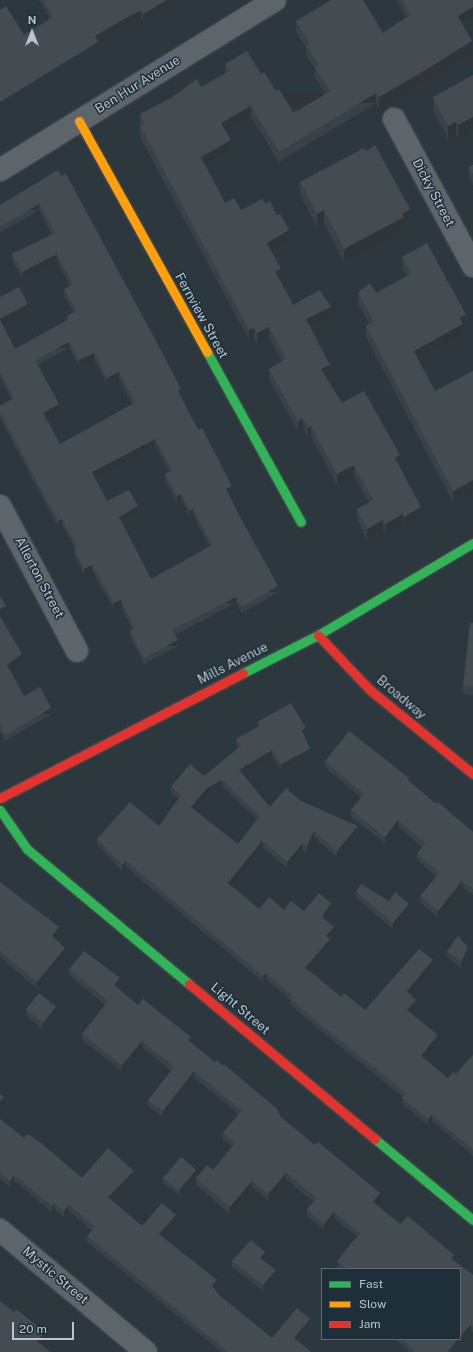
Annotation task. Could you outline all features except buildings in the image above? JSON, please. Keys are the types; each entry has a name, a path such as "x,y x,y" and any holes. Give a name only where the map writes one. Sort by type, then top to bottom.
{"street":[{"name":"Ben Hur Avenue","path":"0,170 275,0"},
{"name":"Dicky Street","path":"394,119 473,266"},
{"name":"Fernview Street","path":"79,121 301,522"},
{"name":"Allerton Street","path":"0,506 77,650"},
{"name":"Mills Avenue","path":"0,798 318,635 473,543"},
{"name":"Broadway","path":"318,635 370,690 473,774"},
{"name":"Light Street","path":"0,810 27,849 473,1220"},
{"name":"Mystic Street","path":"0,1230 146,1352"}],"traffic: fast":[{"path":"207,352 301,522"},
{"path":"243,673 318,635 473,543"},
{"path":"0,810 27,849 189,984"},
{"path":"375,1139 473,1220"}],"traffic: slow":[{"path":"79,121 207,352"}],"traffic: jam":[{"path":"318,635 370,690 473,774"},
{"path":"0,798 243,673"},
{"path":"189,984 375,1139"}]}
